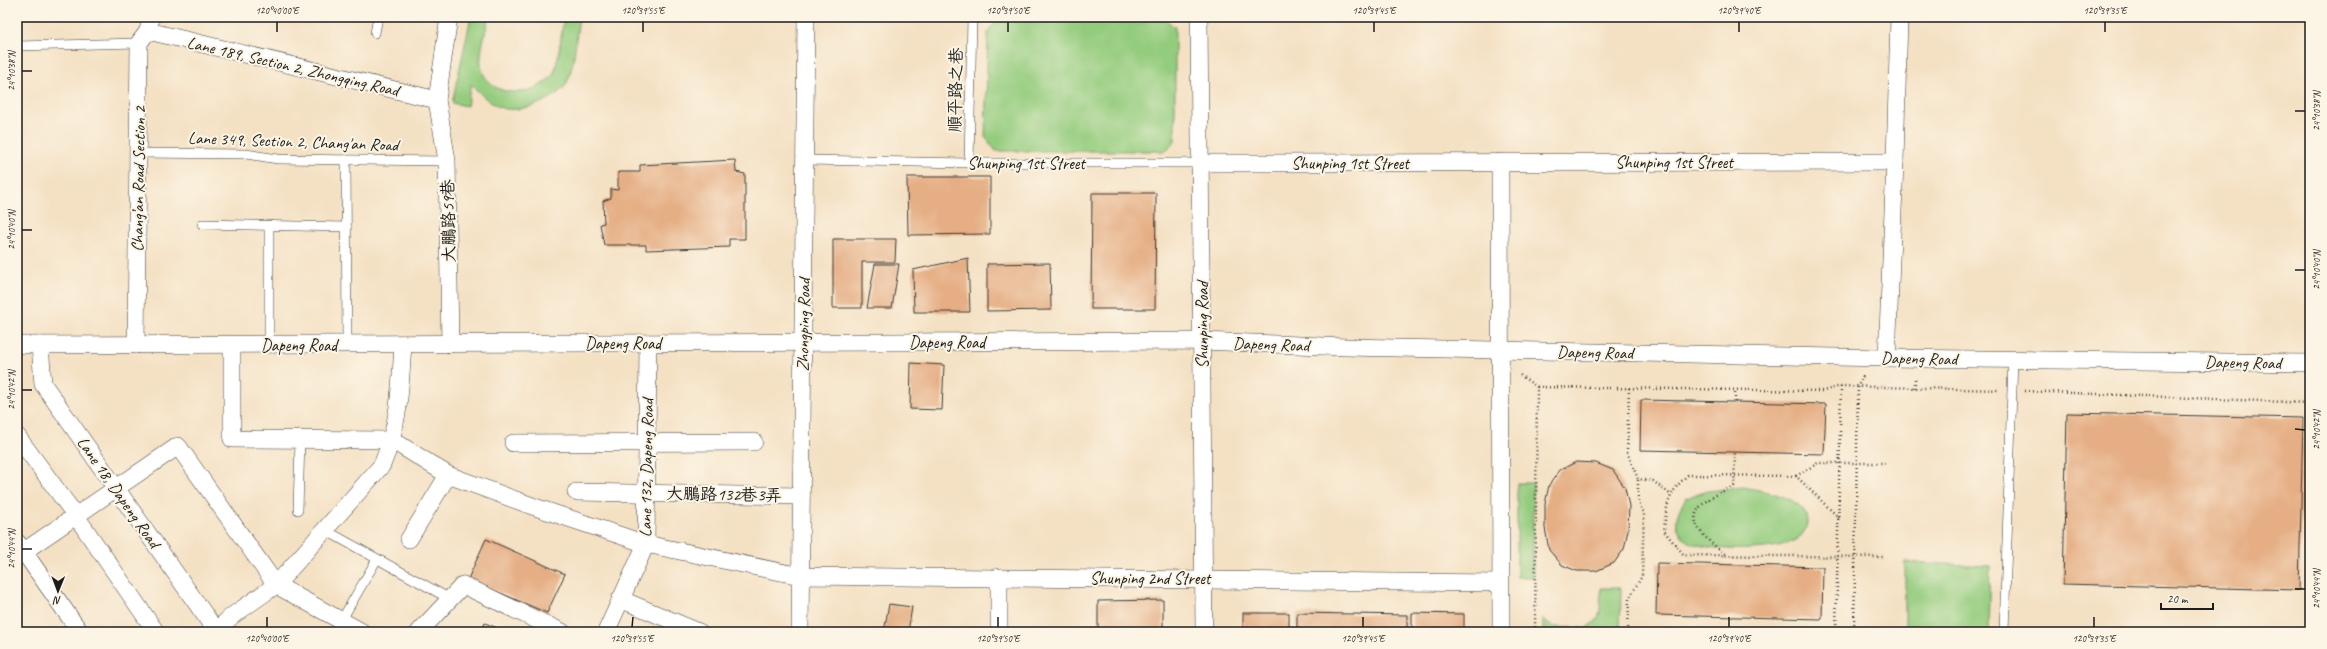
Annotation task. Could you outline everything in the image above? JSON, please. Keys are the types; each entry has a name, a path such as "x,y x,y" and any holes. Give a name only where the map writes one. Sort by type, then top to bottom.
{"street":[{"name":"大鵬路59巷","path":"448,17 437,100 447,161 450,344"},
{"name":"Zhongping Road","path":"800,632 806,17"},
{"name":"Shunping Road","path":"1199,17 1204,632"},
{"path":"1887,358 1899,17"},
{"name":"Lane 189, Section 2, Zhongqing Road","path":"146,31 437,100"},
{"name":"Chang’an Road Section 2","path":"136,345 138,153 146,31"},
{"path":"1500,162 1501,632"},
{"name":"Shunping 1st Street","path":"1200,163 1895,162"},
{"name":"Dapeng Road","path":"17,345 1202,341 1346,347 1887,358 2310,363"},
{"name":"Lane 132, Dapeng Road","path":"606,632 646,544 648,343"},
{"path":"216,632 232,616 276,585 382,465 392,440 399,411 403,344"},
{"name":"Lane 18, Dapeng Road","path":"40,345 43,384 216,632"},
{"path":"232,345 232,439 392,440"},
{"path":"17,436 76,516 156,632"},
{"name":"Shunping 2nd Street","path":"392,440 448,475 535,507 646,544 800,576 1204,578 1500,583"},
{"path":"513,443 754,442"},
{"path":"80,632 19,550 76,516 178,446 276,585 362,632"},
{"path":"409,539 448,475"},
{"name":"大鵬路132巷3弄","path":"576,492 801,496"},
{"path":"999,577 999,632"},
{"path":"419,632 463,585 562,632"},
{"path":"620,599 700,632"}],"lane":[{"path":"375,33 378,17"},
{"name":"順平路之巷","path":"969,163 972,17"},
{"name":"Lane 189, Section 2, Zhongqing Road","path":"17,46 146,31"},
{"name":"Lane 349, Section 2, Chang'an Road","path":"138,153 246,154 278,159 447,161"},
{"path":"346,160 347,344"},
{"name":"Shunping 1st Street","path":"805,160 969,163 1200,163"},
{"path":"202,224 346,227"},
{"path":"269,226 269,345"},
{"path":"2004,632 2013,360"},
{"path":"298,510 300,439"},
{"path":"324,530 450,599"},
{"path":"341,621 377,559"}],"path":[{"path":"1520,375 1537,387 1823,391 1841,386 1858,386 2310,403"},
{"path":"1854,632 1858,386 1863,376"},
{"path":"1915,376 1915,388"},
{"path":"1836,632 1841,386"},
{"path":"1535,632 1537,387"},
{"path":"1628,632 1628,599 1642,576 1644,513 1638,502 1638,479 1627,452 1629,388"},
{"path":"1735,390 1735,402"},
{"path":"1725,554 1697,530 1695,518 1699,507 1711,496 1734,486 1735,452"},
{"path":"1884,557 1684,554 1664,531 1666,509 1671,495 1675,486 1688,475 1796,476 1818,463 1885,463"},
{"path":"1796,476 1839,518"},
{"path":"1638,479 1653,481 1671,495"},
{"path":"1736,624 1736,632"},
{"path":"1784,624 1784,632"}],"green space":[{"path":"471,17 489,17 481,55 481,65 485,77 492,85 502,90 513,92 535,88 545,82 553,74 558,56 564,17 579,17 572,65 568,80 564,87 549,99 540,103 519,109 510,109 502,108 493,104 471,84 467,106 452,103"},
{"path":"1162,17 1175,27 1175,142 1165,151 996,151 985,137 988,31 999,19"},
{"path":"1517,483 1533,483 1533,577 1517,577"},
{"path":"1743,487 1782,496 1800,507 1805,514 1807,523 1803,534 1789,543 1761,548 1744,549 1726,549 1697,545 1687,541 1684,538 1678,528 1677,518 1686,498 1708,491"},
{"path":"1905,562 1990,566 1988,632 1905,632"},
{"path":"1601,588 1621,588 1620,632 1543,632 1543,619 1554,627 1586,628 1597,620 1600,611"}],"building":[{"path":"735,160 736,172 745,174 745,239 729,239 729,247 646,250 646,245 604,245 600,224 604,223 603,201 611,198 611,189 618,190 618,172 640,172 640,165"},
{"path":"907,177 990,177 990,234 908,235"},
{"path":"1092,193 1156,193 1155,309 1091,309"},
{"path":"833,239 896,239 895,262 862,262 862,308 833,308"},
{"path":"968,258 970,312 914,312 913,270"},
{"path":"1050,263 1051,310 987,311 987,264"},
{"path":"875,264 899,264 892,308 867,308"},
{"path":"911,363 944,365 942,410 910,409"},
{"path":"1641,400 1826,404 1824,454 1640,450"},
{"path":"2067,413 2303,418 2299,590 2063,584"},
{"path":"1576,462 1596,463 1613,470 1625,488 1629,506 1628,530 1624,549 1614,563 1596,571 1577,571 1562,565 1549,550 1545,528 1545,504 1549,485 1560,470"},
{"path":"486,539 565,574 547,613 468,579"},
{"path":"1657,563 1823,567 1822,619 1656,615"},
{"path":"1163,600 1163,632 1098,632 1098,601"},
{"path":"889,604 912,607 908,632 884,632"},
{"path":"1243,613 1289,613 1289,632 1243,632"},
{"path":"1297,613 1407,615 1407,632 1297,632"},
{"path":"1412,613 1464,614 1464,632 1412,632"},
{"path":"485,623 507,632 481,632"}]}
